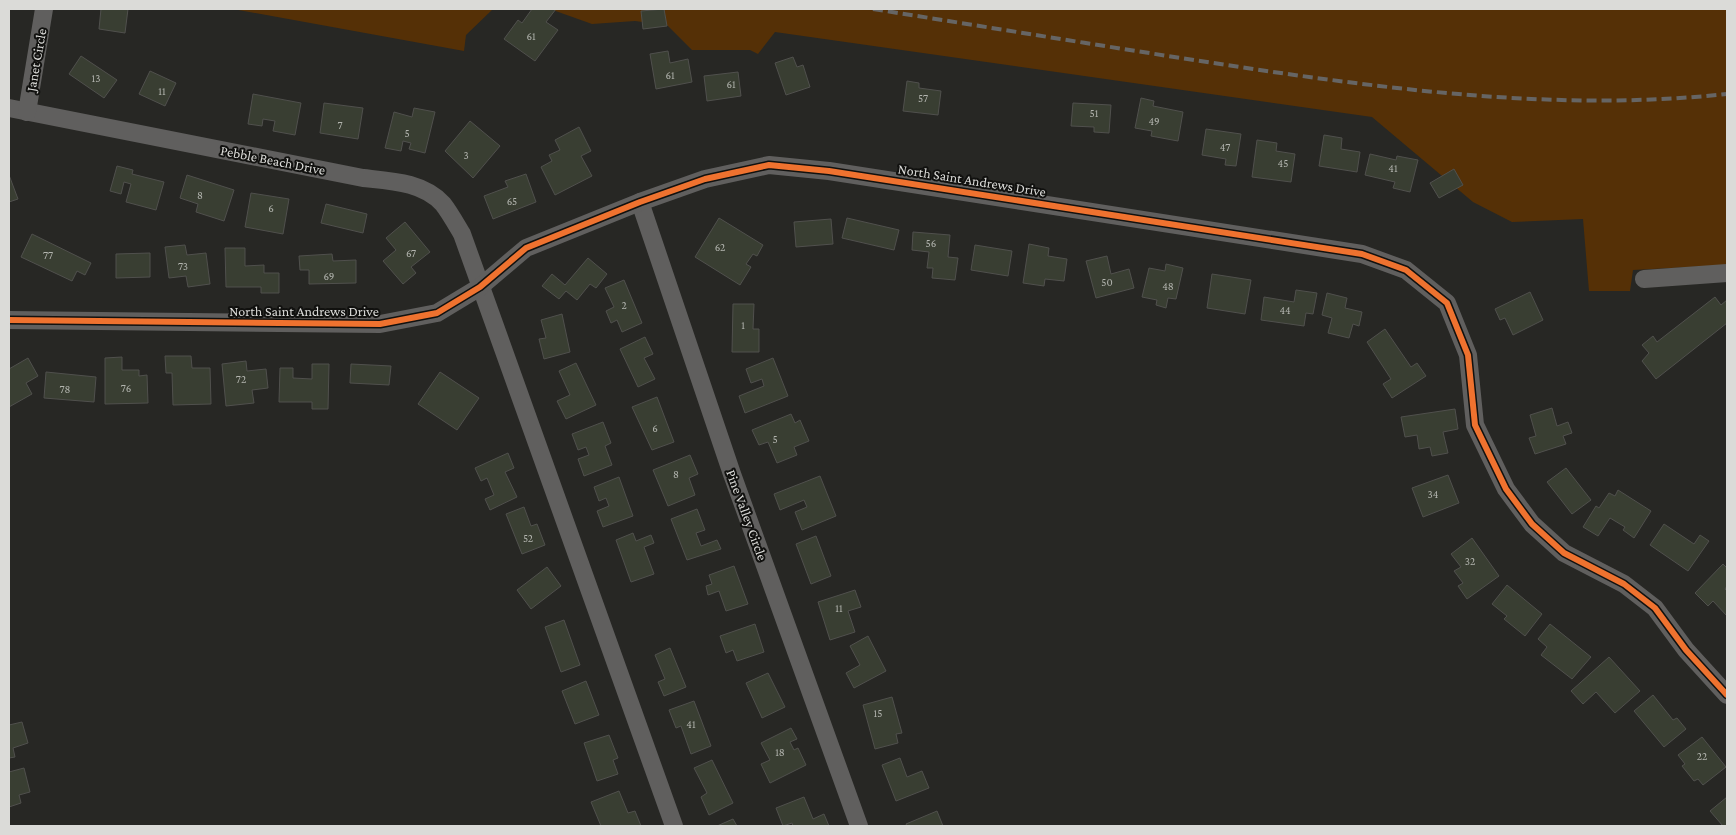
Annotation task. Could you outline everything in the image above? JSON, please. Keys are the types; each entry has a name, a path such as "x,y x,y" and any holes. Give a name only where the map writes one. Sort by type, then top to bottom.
{"street":[{"name":"Janet Circle","path":"27,112 44,9"},
{"name":"Pebble Beach Drive","path":"9,108 363,178 406,183 429,193 443,204 462,234 480,287"},
{"name":"North Saint Andrews Drive","path":"9,320 380,324 437,313 480,287 526,248 640,202 705,179 769,165 829,170 1362,254 1406,270 1447,303 1468,355 1476,425 1506,489 1532,524 1564,553 1624,584 1655,608 1686,650 1727,695"},
{"name":"Pine Valley Circle","path":"640,202 732,474 860,826"},
{"path":"1644,279 1727,273"},
{"path":"480,287 674,826"}],"shaded area":[{"path":"233,9 493,9 466,35 464,51"},
{"path":"550,9 1727,9 1727,265 1633,270 1630,291 1589,291 1583,219 1512,222 1473,202 1372,117 775,32 758,54 750,50 692,50 667,25 635,21 592,24"}],"building":[{"path":"101,9 128,9 125,33 99,29"},
{"path":"532,9 556,9 546,22 558,30 535,61 504,39 518,20 522,23"},
{"path":"664,9 667,26 643,29 641,11"},
{"path":"668,51 670,63 688,59 692,82 656,89 650,54"},
{"path":"81,56 117,80 104,98 69,74"},
{"path":"793,57 797,67 803,65 810,87 786,95 775,63"},
{"path":"150,71 176,83 165,106 139,94"},
{"path":"738,72 741,96 707,101 704,76"},
{"path":"907,81 919,83 919,88 941,91 938,115 903,111"},
{"path":"253,94 301,103 295,135 273,131 275,121 263,119 262,126 248,124"},
{"path":"1141,98 1154,101 1153,106 1183,112 1178,141 1151,136 1152,131 1135,128"},
{"path":"324,103 363,108 358,139 320,133"},
{"path":"1073,103 1111,105 1109,133 1094,132 1094,127 1071,126"},
{"path":"414,108 435,112 425,153 409,149 411,143 403,141 401,151 385,148 394,112 412,117"},
{"path":"470,121 500,146 473,178 445,151"},
{"path":"579,127 591,151 581,156 592,176 555,195 541,167 552,161 549,155 560,150 555,140"},
{"path":"1206,129 1241,134 1236,166 1225,165 1226,159 1202,155"},
{"path":"1324,135 1342,138 1341,149 1360,152 1357,172 1319,166"},
{"path":"1257,140 1277,143 1276,151 1295,154 1291,182 1252,177"},
{"path":"1370,154 1396,160 1397,156 1418,160 1410,192 1393,188 1395,182 1365,175"},
{"path":"117,166 133,170 132,174 164,182 156,210 126,202 131,184 124,182 121,194 110,191"},
{"path":"1454,169 1463,185 1439,198 1430,183"},
{"path":"526,174 536,202 493,219 484,196 508,187 505,181"},
{"path":"9,175 18,199 9,202"},
{"path":"187,175 234,190 224,221 196,212 198,204 180,198"},
{"path":"251,193 289,199 283,234 245,227"},
{"path":"326,204 367,214 363,233 321,223"},
{"path":"719,218 763,245 757,256 753,254 746,264 751,267 740,285 695,257"},
{"path":"847,218 899,230 894,250 842,238"},
{"path":"831,219 833,244 796,247 794,222"},
{"path":"405,222 430,252 411,267 416,273 403,284 383,261 396,250 386,238"},
{"path":"913,232 950,235 948,257 958,258 955,280 932,278 933,268 927,268 929,252 912,250"},
{"path":"32,234 91,263 85,275 77,271 72,281 21,257"},
{"path":"1029,244 1049,248 1048,256 1067,259 1064,281 1045,279 1044,286 1023,283"},
{"path":"185,245 187,255 206,253 210,284 188,287 186,276 169,278 165,247"},
{"path":"975,245 1012,251 1008,276 971,270"},
{"path":"225,248 245,248 245,266 264,265 264,273 279,273 279,293 261,293 261,287 226,287"},
{"path":"150,253 150,277 116,278 116,254"},
{"path":"332,254 333,261 356,260 356,283 309,284 309,270 300,270 299,256"},
{"path":"1107,256 1111,274 1129,269 1134,288 1096,298 1086,261"},
{"path":"588,258 607,274 596,288 590,284 577,300 566,291 559,299 542,286 552,274 565,285"},
{"path":"1166,264 1183,268 1176,299 1168,298 1166,308 1156,305 1157,300 1142,297 1149,268 1165,271"},
{"path":"1212,274 1251,280 1245,314 1207,308"},
{"path":"624,280 642,323 622,332 617,320 611,323 606,311 614,307 605,288"},
{"path":"1296,290 1317,293 1313,314 1306,313 1304,326 1261,320 1264,297 1294,302"},
{"path":"1530,292 1543,320 1513,335 1505,318 1500,320 1495,309"},
{"path":"1327,293 1347,298 1345,308 1362,312 1359,326 1353,324 1349,338 1328,333 1332,318 1322,315"},
{"path":"1715,297 1721,305 1727,300 1727,323 1656,379 1642,361 1649,353 1642,345 1653,336 1657,342"},
{"path":"733,304 754,304 753,329 759,329 759,352 732,352"},
{"path":"562,314 570,352 544,359 539,339 546,338 541,320"},
{"path":"1385,329 1411,367 1417,363 1426,376 1392,398 1383,384 1391,379 1367,342"},
{"path":"645,337 653,354 644,358 655,379 638,387 620,349"},
{"path":"165,356 191,356 192,368 210,368 211,404 173,405 172,373 166,373"},
{"path":"122,357 122,370 139,370 139,376 147,375 148,403 105,404 105,358"},
{"path":"28,358 38,376 26,383 32,394 9,407 9,369"},
{"path":"773,358 788,396 745,413 739,396 764,386 762,379 751,383 746,369"},
{"path":"246,361 247,371 266,369 268,388 252,390 254,403 226,406 222,364"},
{"path":"576,363 596,405 566,419 557,401 570,395 559,371"},
{"path":"312,364 329,364 328,409 312,409 312,402 279,402 280,368 293,368 293,378 312,379"},
{"path":"351,364 391,366 389,385 350,383"},
{"path":"46,372 96,377 94,402 44,398"},
{"path":"440,372 479,398 457,430 418,404"},
{"path":"657,397 674,442 652,450 632,407"},
{"path":"1552,408 1557,426 1568,422 1572,433 1563,436 1566,444 1535,454 1529,438 1536,436 1530,415"},
{"path":"1455,409 1458,429 1443,432 1448,453 1432,456 1430,447 1419,449 1417,435 1405,437 1401,417"},
{"path":"791,414 795,423 800,420 809,441 794,447 797,455 777,463 768,442 759,445 752,430"},
{"path":"603,422 611,443 605,446 612,465 584,476 578,459 589,455 586,447 578,450 572,434"},
{"path":"508,453 514,468 505,472 517,497 490,510 485,499 494,495 487,478 481,481 475,468"},
{"path":"690,455 698,474 689,478 695,495 668,506 653,470"},
{"path":"1566,468 1591,500 1572,514 1547,482"},
{"path":"1448,475 1459,503 1423,517 1412,488"},
{"path":"820,476 836,516 802,530 795,512 807,507 804,500 780,510 774,494"},
{"path":"619,477 633,516 603,527 597,511 609,506 606,498 599,501 594,487"},
{"path":"1618,490 1651,511 1634,538 1623,530 1625,527 1610,518 1598,536 1583,527 1596,506 1599,508 1609,493 1615,496"},
{"path":"524,507 531,526 537,524 545,545 522,554 506,514"},
{"path":"697,509 705,530 696,533 701,546 717,540 721,549 687,560 671,519"},
{"path":"1664,524 1694,544 1700,535 1709,541 1688,571 1650,545"},
{"path":"633,533 636,541 651,535 654,543 644,547 654,574 631,582 616,540"},
{"path":"816,536 831,576 811,584 796,544"},
{"path":"1472,538 1499,576 1467,599 1458,586 1463,583 1454,571 1461,567 1451,554"},
{"path":"1723,564 1727,568 1727,586 1725,589 1727,591 1727,616 1713,601 1708,606 1695,593"},
{"path":"734,566 748,604 726,611 719,591 708,595 706,586 712,584 709,575"},
{"path":"547,567 561,586 531,609 517,590"},
{"path":"1507,585 1542,614 1525,636 1504,619 1507,616 1492,604"},
{"path":"855,590 861,607 848,611 855,632 830,640 818,602"},
{"path":"564,620 580,665 561,672 545,627"},
{"path":"755,624 764,652 737,661 733,650 726,653 720,636"},
{"path":"1550,624 1591,657 1572,679 1541,655 1547,647 1538,639"},
{"path":"868,636 886,671 854,688 846,673 860,665 850,646"},
{"path":"670,648 686,687 664,696 658,682 665,679 655,655"},
{"path":"1609,657 1640,691 1615,713 1596,692 1583,704 1571,691"},
{"path":"768,673 785,707 762,718 746,683"},
{"path":"586,681 599,715 575,724 562,691"},
{"path":"1653,695 1673,720 1677,718 1686,729 1664,747 1634,711"},
{"path":"892,697 902,733 896,734 898,743 875,749 863,705"},
{"path":"694,701 711,746 691,754 681,726 676,728 669,710"},
{"path":"22,722 28,743 13,748 15,757 9,758 9,725"},
{"path":"791,728 797,739 790,742 794,750 798,748 806,765 770,783 761,764 770,760 761,743"},
{"path":"609,735 618,758 613,760 618,774 597,781 584,743"},
{"path":"1702,737 1726,767 1703,785 1698,779 1694,781 1682,766 1685,764 1678,755"},
{"path":"900,758 907,777 922,771 929,788 896,801 882,765"},
{"path":"712,760 733,803 709,815 701,797 707,793 694,768"},
{"path":"24,768 30,792 19,795 21,803 9,807 9,772"},
{"path":"619,791 628,813 635,811 641,826 601,826 591,802"},
{"path":"804,797 813,819 824,814 829,826 793,826 792,823 783,826 776,808"},
{"path":"1727,797 1727,826 1723,826 1710,811"},
{"path":"937,811 943,826 907,826 906,824"},
{"path":"733,819 737,826 717,826"}],"railway":[{"path":"873,9 1253,69 1430,92 1549,100 1668,99 1727,94"}],"cycle path":[{"path":"9,320 380,324 437,313 480,287 526,248 640,202 705,179 769,165 829,171 1362,254 1406,270 1447,303 1468,355 1475,425 1506,489 1532,524 1564,553 1624,584 1655,608 1686,650 1727,695"}]}
